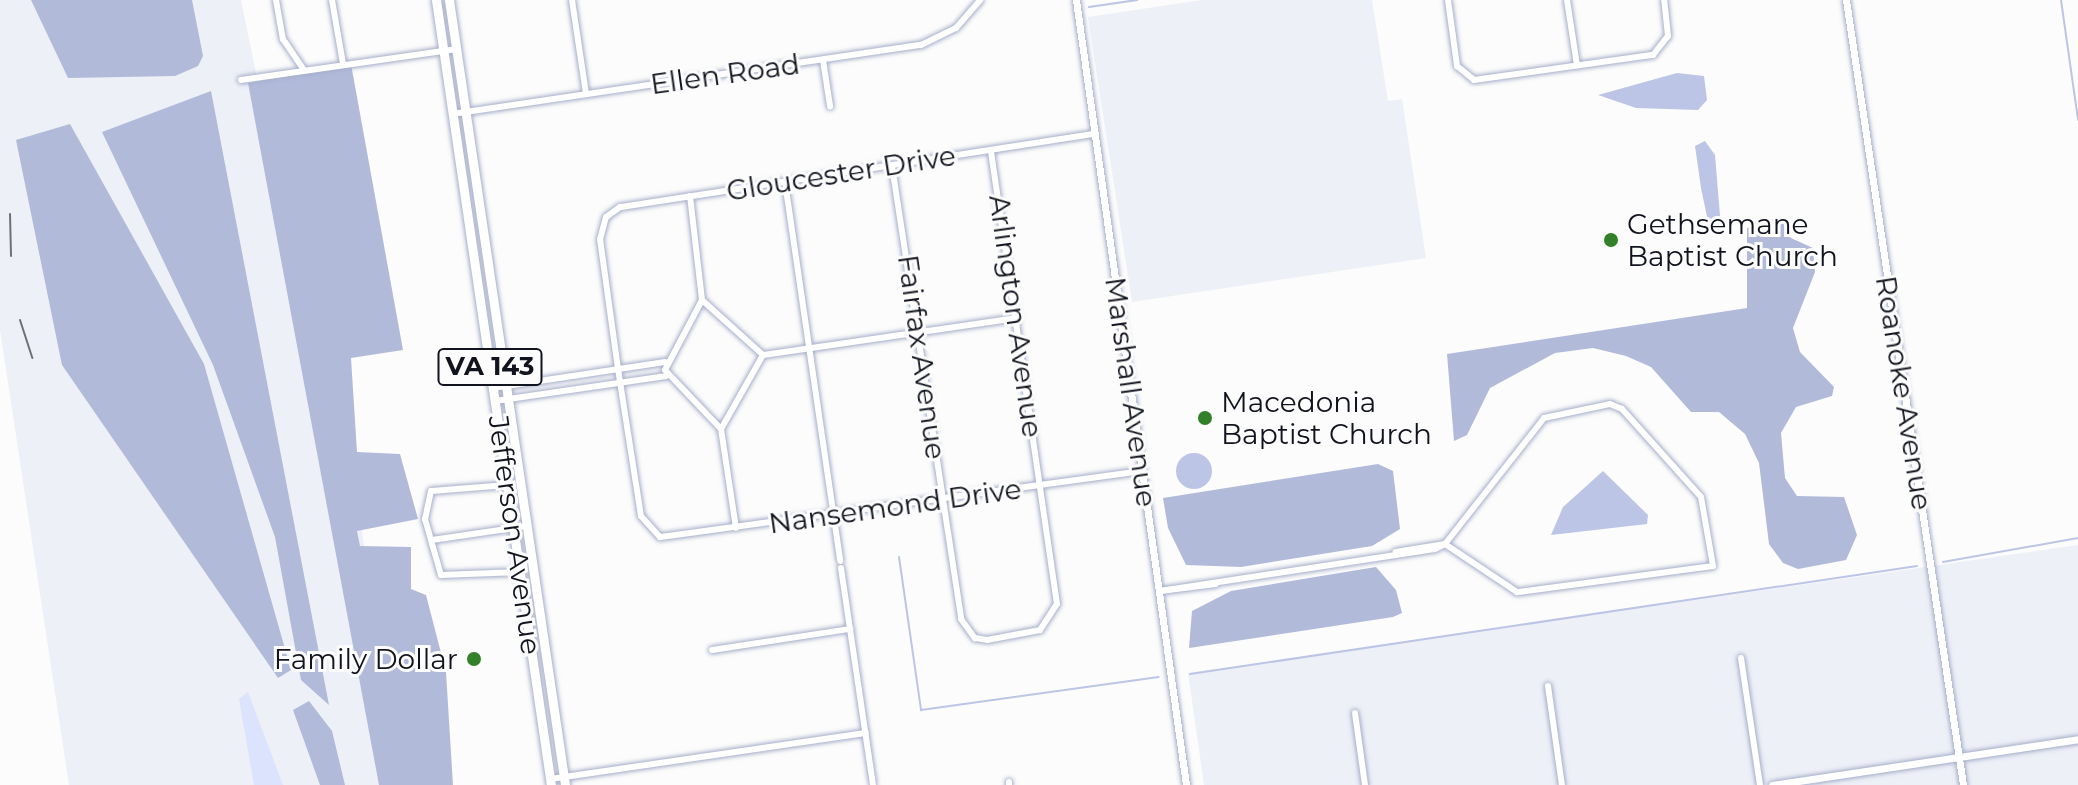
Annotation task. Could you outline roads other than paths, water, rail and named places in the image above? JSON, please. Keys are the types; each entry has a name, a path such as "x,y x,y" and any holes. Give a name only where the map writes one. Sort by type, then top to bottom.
{"main road":[{"name":"Jefferson Avenue","path":"436,0 551,782"},
{"name":"Jefferson Avenue","path":"449,0 564,781"}],"street":[{"path":"276,0 283,39 304,70"},
{"path":"332,0 343,64"},
{"path":"572,0 586,94"},
{"name":"Ellen Road","path":"452,114 933,41 980,0"},
{"name":"Marshall Avenue","path":"1076,0 1186,785"},
{"path":"1448,0 1457,66 1468,78 1658,52 1668,36 1664,0"},
{"path":"1567,0 1577,65"},
{"name":"Roanoke Avenue","path":"1846,0 1963,785"},
{"path":"241,80 457,49"},
{"path":"823,60 830,106"},
{"name":"Gloucester Drive","path":"618,369 600,232 620,207 1093,134"},
{"name":"Arlington Avenue","path":"975,638 1037,631 1050,622 1057,604 991,151"},
{"name":"Fairfax Avenue","path":"892,166 961,619 975,638"},
{"path":"785,182 873,785"},
{"path":"690,196 702,300 665,362 666,376 721,429 736,528"},
{"path":"702,300 763,355"},
{"path":"763,355 1017,318"},
{"path":"721,429 763,355"},
{"path":"493,388 665,362"},
{"path":"618,369 620,383"},
{"path":"495,401 666,376"},
{"name":"Nansemond Drive","path":"620,383 641,516 650,531 668,538 1143,471"},
{"path":"1160,591 1220,584 1445,544 1544,418 1610,404 1622,409 1701,497 1713,566 1517,592 1445,544"},
{"path":"507,485 427,493 432,540 441,575 520,572"},
{"path":"432,540 527,526"},
{"path":"712,650 850,629"},
{"path":"1741,658 1760,785"},
{"path":"1548,686 1562,785"},
{"path":"1355,713 1365,785"},
{"path":"551,782 866,733"},
{"path":"1772,785 2078,739"}],"waterway":[{"path":"1089,7 1137,0"},
{"path":"2061,0 2078,120"},
{"path":"1943,562 2078,538"},
{"path":"899,557 921,710 1159,677"},
{"path":"1190,674 1917,566"}],"railway":[{"path":"10,214 11,256"},
{"path":"20,320 32,358"}],"place":[{"name":"Gethsemane Baptist Church","path":"1611,240"},
{"name":"Macedonia Baptist Church","path":"1205,418"},
{"name":"Family Dollar","path":"474,659"}]}
